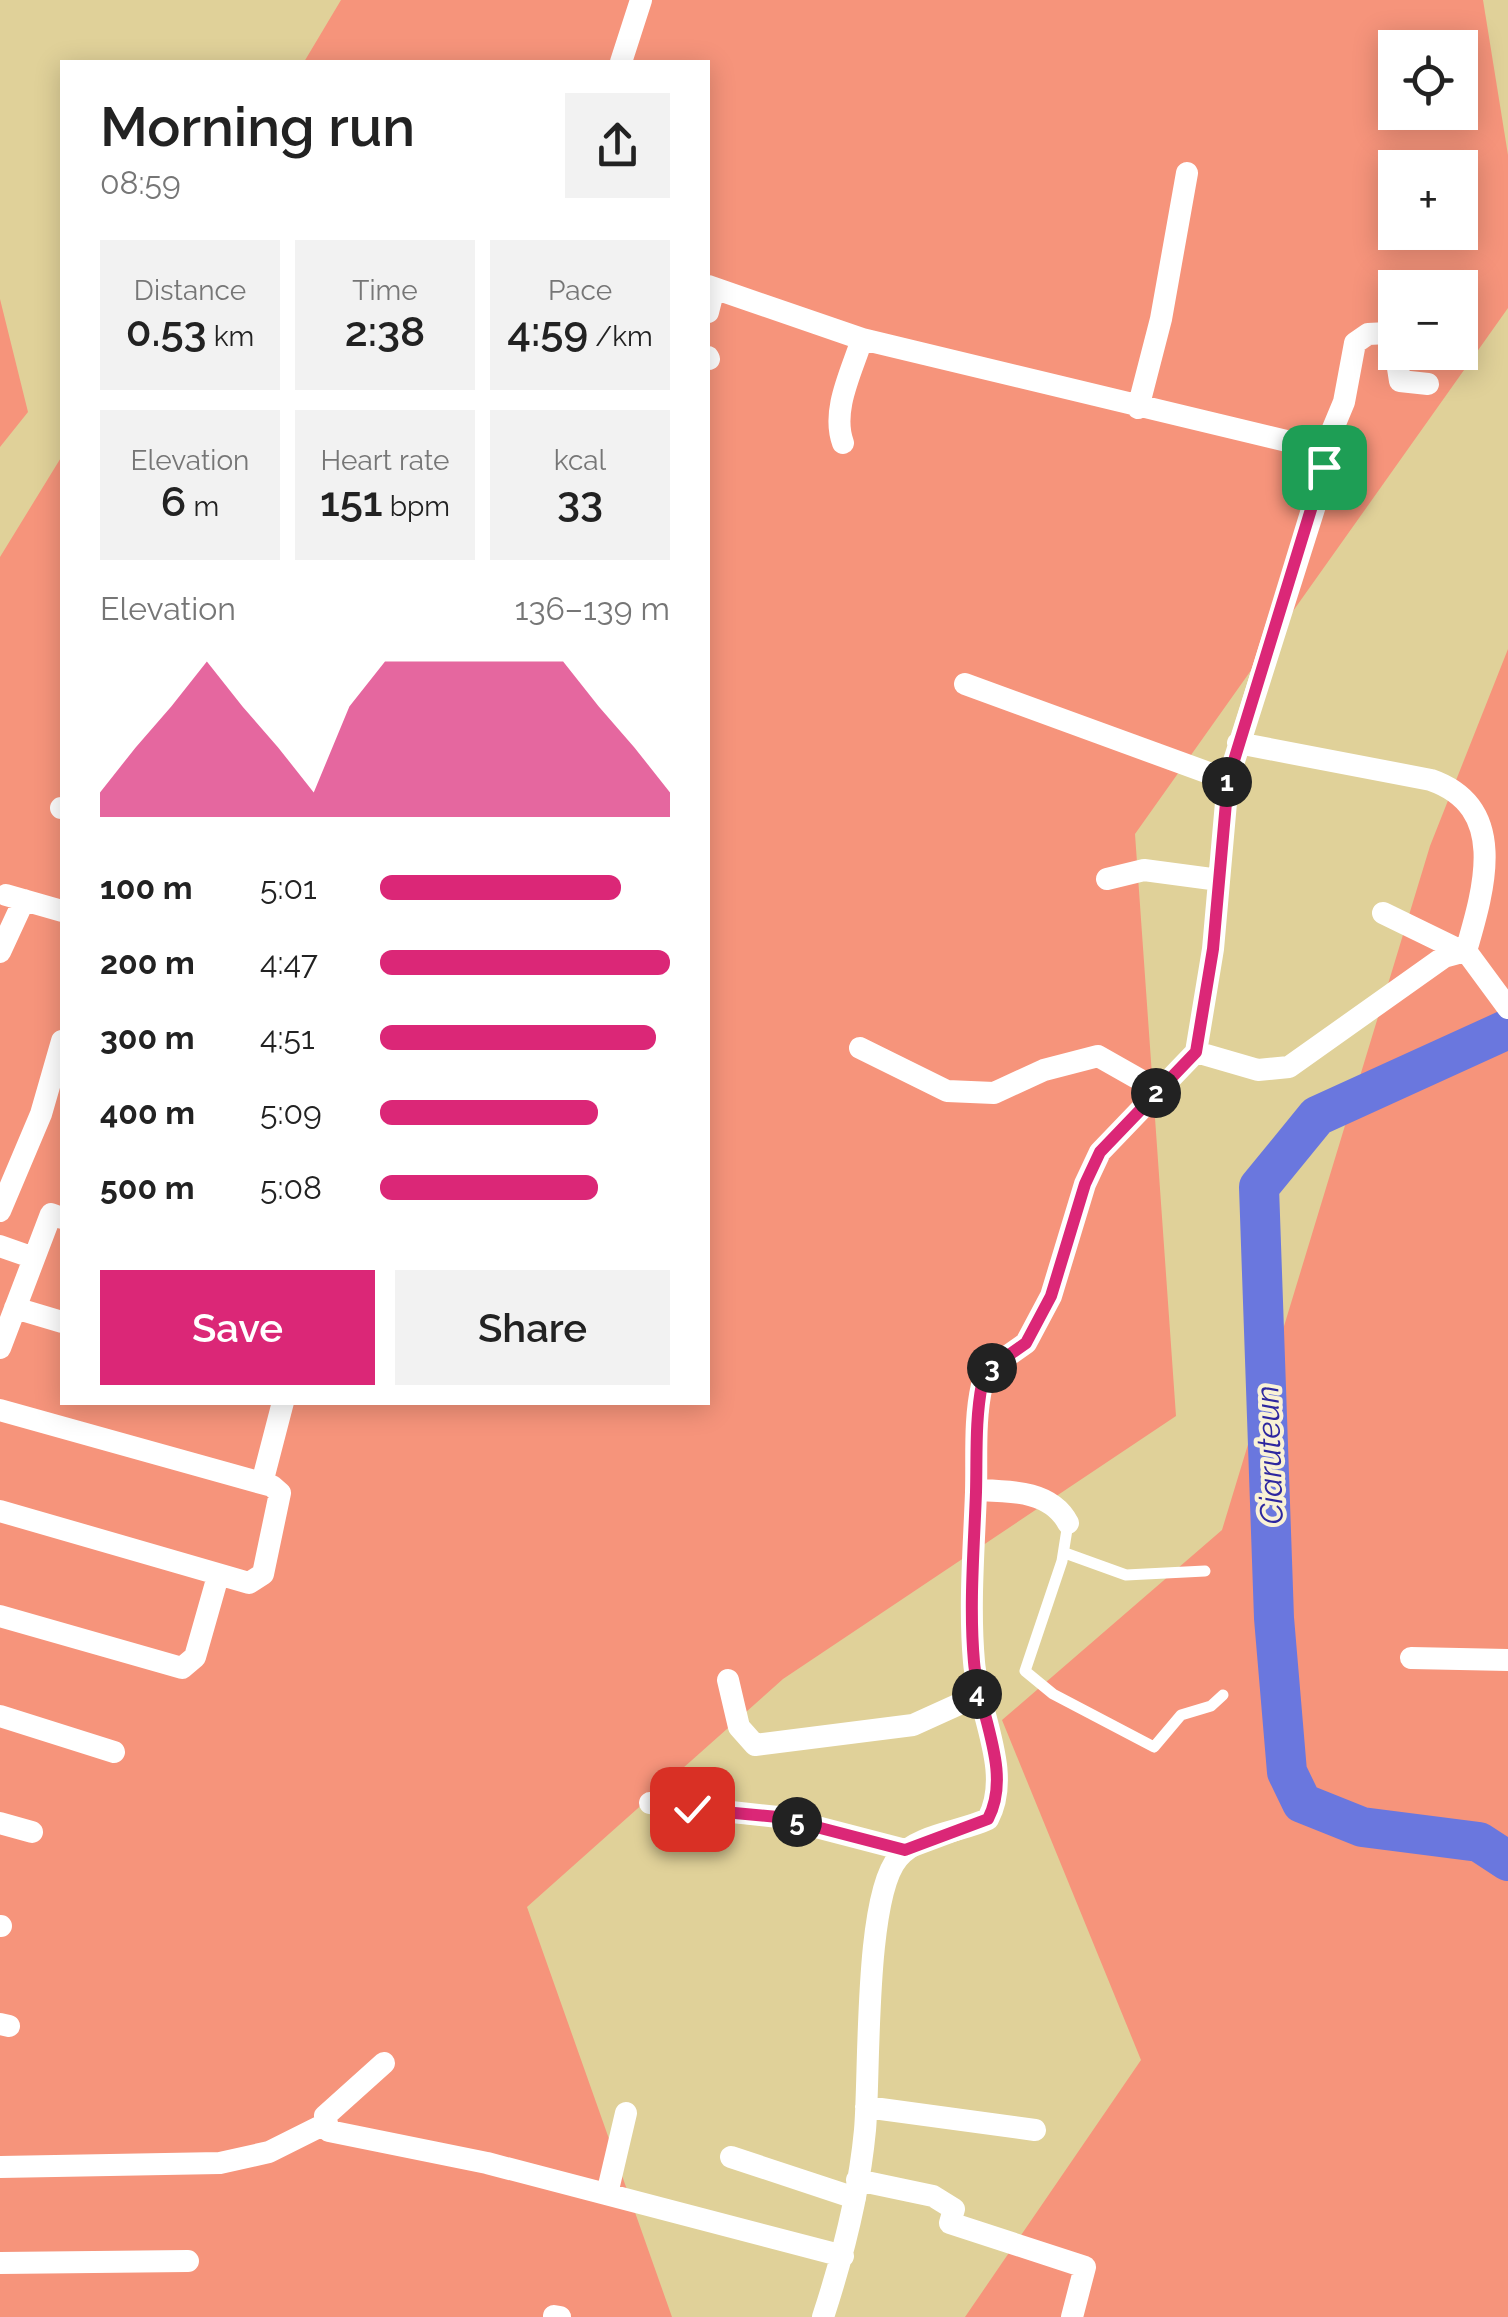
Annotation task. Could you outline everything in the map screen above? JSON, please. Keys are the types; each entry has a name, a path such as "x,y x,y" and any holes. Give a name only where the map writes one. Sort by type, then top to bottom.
{"street":[{"path":"621,60 641,0"},
{"path":"1138,408 1161,319 1186,173"},
{"path":"711,287 862,339 1138,408 1256,430 1324,450"},
{"path":"823,2317 843,2256 856,2189 866,2106 869,2006 880,1916 894,1863 905,1850 988,1819 997,1802 998,1773 978,1696 973,1576 982,1384 992,1367 1026,1343 1043,1312 1085,1184 1100,1152 1196,1052 1228,780 1318,493 1324,450 1344,402 1355,344 1368,334 1388,333 1394,342 1400,380 1428,384"},
{"path":"843,442 837,427 840,410 862,339"},
{"path":"965,684 1228,780"},
{"path":"1238,743 1456,788 1472,803 1486,839 1485,868 1463,951"},
{"path":"1107,878 1144,870 1219,880"},
{"path":"0,952 15,897 60,909"},
{"path":"1383,913 1463,951 1504,1005"},
{"path":"1196,1052 1258,1070 1289,1067 1444,957 1463,951"},
{"path":"860,1048 947,1090 994,1093 1044,1070 1098,1056 1158,1090"},
{"path":"0,1211 52,1117 60,1057"},
{"path":"1,1341 51,1214 60,1217"},
{"path":"0,1246 34,1258"},
{"path":"16,1308 60,1321"},
{"path":"262,1484 282,1405"},
{"path":"0,1410 262,1484 280,1493 263,1574 248,1583 0,1511"},
{"path":"976,1490 1022,1491 1061,1510 1068,1523"},
{"path":"0,1616 182,1668 194,1658 218,1576"},
{"path":"1411,1658 1508,1660"},
{"path":"728,1680 739,1727 755,1745 912,1725 978,1696"},
{"path":"0,1716 114,1752"},
{"path":"650,1803 778,1817 905,1850"},
{"path":"0,1822 32,1832"},
{"path":"384,2063 333,2106 325,2116 329,2130 383,2138 843,2256"},
{"path":"866,2106 1035,2130"},
{"path":"607,2194 626,2113"},
{"path":"0,2167 220,2163 269,2152 325,2124"},
{"path":"731,2156 856,2189 933,2196 954,2209 950,2222 1086,2267 1072,2317"},
{"path":"0,2263 188,2261"}],"lane":[{"path":"1068,1523 1065,1553 1025,1670 1076,1708 1154,1747 1181,1715 1211,1706 1223,1695"},
{"path":"1065,1553 1126,1575 1205,1571"}],"shaded area":[{"path":"341,0 1483,0 1508,155 1508,308 1478,350 1478,270 1378,270 1378,370 1464,370 1135,834 1176,1416 783,1679 527,1907 672,2317 0,2317 0,557 60,459 60,1405 710,1405 710,60 305,60"},
{"path":"0,299 28,412 0,447"},
{"path":"1508,649 1508,2317 965,2317 1141,2060 1002,1720 1222,1530 1430,846"}],"waterway":[{"name":"Ciaruteun","path":"1508,1029 1317,1116 1259,1187 1274,1618 1287,1772 1302,1803 1362,1827 1479,1842 1508,1861"}],"route":[{"path":"692,1809 778,1817 905,1850 988,1819 997,1802 998,1773 978,1696 974,1659 973,1559 982,1384 992,1367 1012,1358 1026,1343 1051,1296 1085,1184 1100,1152 1196,1052 1213,949 1228,780 1324,467"}]}
